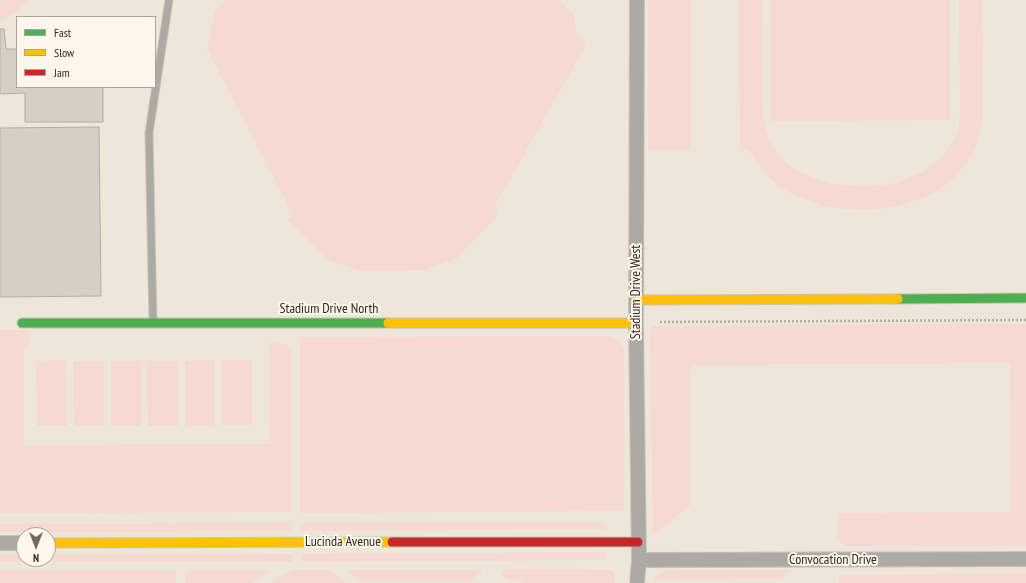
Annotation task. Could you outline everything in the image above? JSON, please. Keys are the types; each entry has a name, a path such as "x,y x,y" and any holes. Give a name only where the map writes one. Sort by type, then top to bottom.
{"street":[{"name":"Stadium Drive West","path":"637,0 636,323 639,560 637,583"},
{"path":"636,300 1026,298"},
{"name":"Stadium Drive North","path":"22,323 636,323"},
{"name":"Lucinda Avenue","path":"56,543 638,542"},
{"path":"0,543 16,543"},
{"name":"Convocation Drive","path":"639,560 1026,559"}],"lane":[{"path":"156,86 169,0"},
{"path":"152,323 149,133 156,88"}],"path":[{"path":"660,322 1026,320"}],"shaded area":[{"path":"0,0 28,0 18,10 0,21"},
{"path":"226,0 559,0 574,15 577,34 587,43 495,205 498,215 456,259 423,270 362,271 329,261 287,219 293,214 207,49 215,11"},
{"path":"648,0 691,0 691,150 648,149"},
{"path":"739,0 762,0 763,116 767,134 774,149 791,167 808,176 832,184 866,187 897,183 923,172 939,160 952,144 958,131 960,113 959,0 982,0 983,120 978,141 964,166 949,183 930,195 898,206 873,210 828,207 794,195 777,185 764,172 748,149 740,149"},
{"path":"771,0 950,0 950,120 771,121"},
{"path":"1026,324 1026,546 846,546 841,543 838,538 838,513 1011,512 1010,363 692,365 690,372 690,505 653,535 650,336 652,326"},
{"path":"0,330 31,330 30,343 24,349 24,445 270,444 269,343 288,344 291,352 291,512 0,513"},
{"path":"610,336 618,341 624,352 624,511 300,513 300,337"},
{"path":"66,360 67,426 37,426 36,361"},
{"path":"215,360 215,426 185,426 185,361"},
{"path":"222,360 252,360 252,425 222,425"},
{"path":"73,361 104,361 104,426 74,426"},
{"path":"111,361 141,361 141,426 111,426"},
{"path":"147,361 178,361 178,426 148,426"},
{"path":"292,523 292,531 56,532 56,527 16,527 16,532 0,532 0,524"},
{"path":"301,523 605,523 605,529 301,531"},
{"path":"606,552 606,557 603,560 304,562 301,560 301,554"},
{"path":"292,554 292,562 56,562 56,555"},
{"path":"0,555 16,555 16,562 0,562"},
{"path":"509,569 610,570 614,572 615,583 526,583 506,578 502,575 503,571"},
{"path":"294,570 330,570 346,583 272,583 274,580"},
{"path":"349,570 482,570 481,573 468,581 362,581 348,573"},
{"path":"792,570 782,578 775,579 653,580 658,574 667,571"},
{"path":"0,571 174,571 176,573 176,583 0,583"},
{"path":"188,571 267,571 267,573 250,583 185,583 185,574"},
{"path":"1026,573 1026,583 839,583 840,575"}],"building":[{"path":"0,29 4,29 6,49 16,49 16,88 103,88 103,122 25,122 25,93 0,94"},
{"path":"99,127 101,296 0,297 0,128"}],"traffic: fast":[{"path":"898,299 1026,298"},
{"path":"22,323 388,323"}],"traffic: slow":[{"path":"636,300 898,299"},
{"path":"388,323 636,323"},
{"path":"56,543 392,542"}],"traffic: jam":[{"path":"392,542 638,542"}]}
